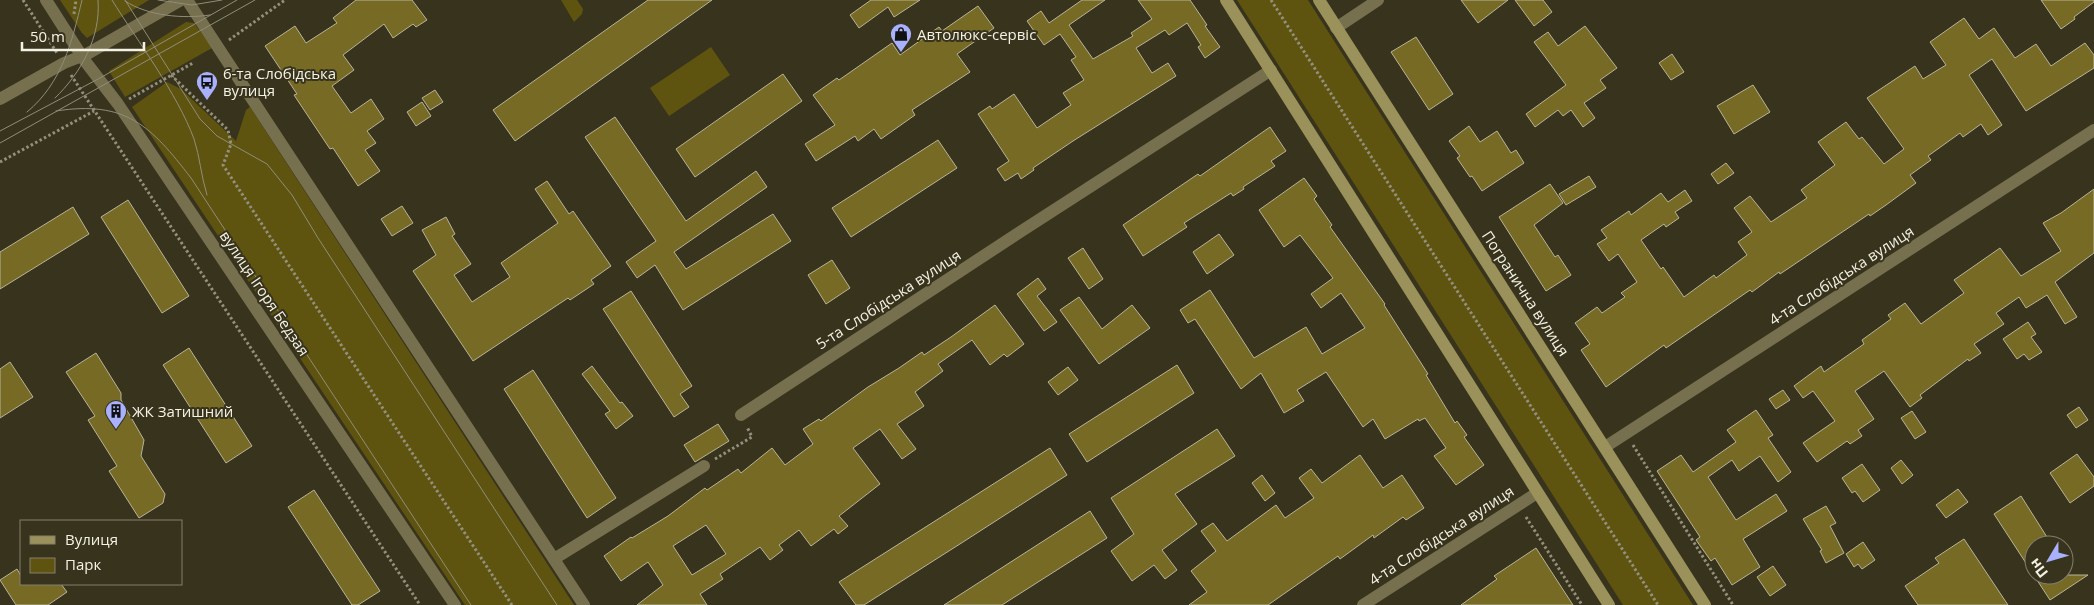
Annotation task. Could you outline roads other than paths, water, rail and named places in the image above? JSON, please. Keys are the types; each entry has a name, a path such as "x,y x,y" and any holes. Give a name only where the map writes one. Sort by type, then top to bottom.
{"main road":[{"path":"1226,0 1608,605"},
{"name":"Погранична вулиця","path":"1319,0 1705,605"}],"street":[{"name":"вулиця Ігоря Бедзая","path":"46,0 82,56 118,104 454,605"},
{"path":"0,99 82,56 181,0"},
{"path":"188,0 584,605"},
{"path":"1336,28 1378,0"},
{"name":"5-та Слобідська вулиця","path":"741,415 1271,70"},
{"name":"4-та Слобідська вулиця","path":"1605,447 2094,130"},
{"path":"554,559 704,466"},
{"name":"4-та Слобідська вулиця","path":"1363,605 1537,493"}],"tram line":[{"path":"27,112 49,88 64,61 82,0"},
{"path":"55,98 81,66 93,41 98,14 98,0"},
{"path":"112,0 156,68 187,122 196,146 207,195"},
{"path":"125,0 200,119 217,136 267,164 292,195 318,238 557,605"},
{"path":"158,0 192,5 222,0"},
{"path":"0,131 100,78 237,0"},
{"path":"0,143 255,0"},
{"path":"125,1 144,10 166,15 189,17 210,15"},
{"path":"56,111 80,109 101,110 119,114 135,121 149,131 177,160 191,178 471,605"}],"place":[{"name":"Автолюкс-сервіс","path":"901,53"},
{"name":"6-та Слобідська вулиця","path":"207,101"},
{"name":"ЖК Затишний","path":"116,430"}]}
